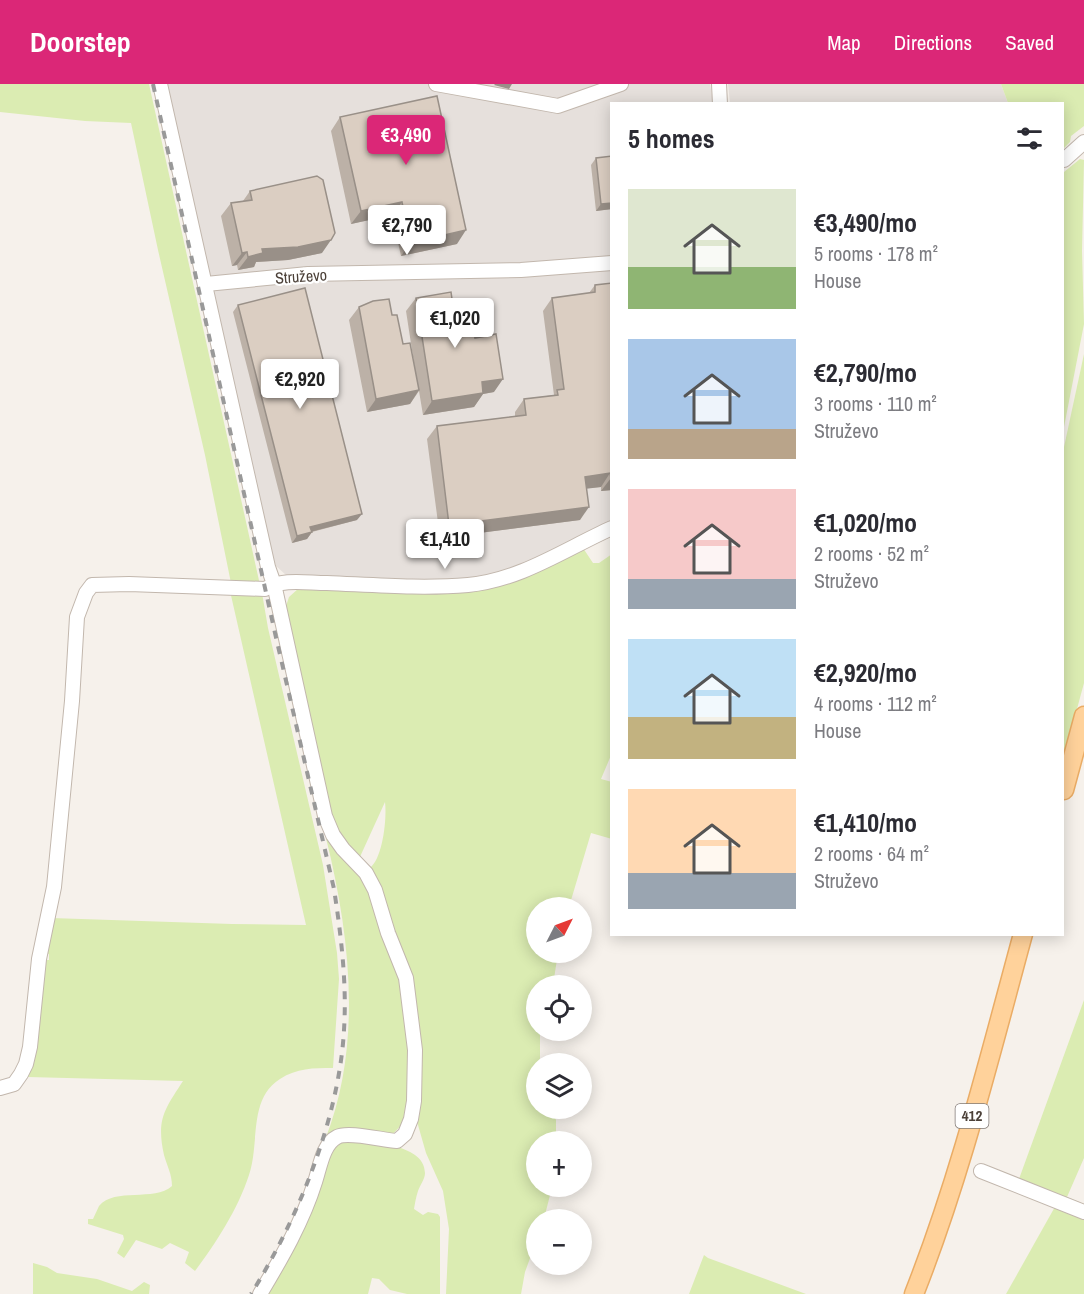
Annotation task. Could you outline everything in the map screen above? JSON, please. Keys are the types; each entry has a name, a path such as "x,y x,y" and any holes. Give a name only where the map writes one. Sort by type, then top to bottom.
{"main road":[{"path":"1064,790 1084,716"},
{"name":"412","path":"914,1294 934,1242 957,1170 1022,936"}],"street":[{"path":"160,84 325,816 333,835 366,873 375,890 388,933 406,978 415,1050 411,1119 405,1134 397,1141 369,1139 354,1134 339,1136 331,1142 324,1154 305,1209 260,1294"},
{"path":"436,84 558,106 621,84"},
{"path":"719,84 720,102"},
{"path":"1073,153 1084,142"},
{"name":"Struževo","path":"206,284 308,274 521,270 610,263"},
{"path":"0,1088 14,1084 26,1064 30,1047 39,959 54,887 72,701 77,617 86,593 92,585 265,589 274,584 297,582 422,587 471,585 509,576 539,564 610,529"},
{"path":"981,1171 1084,1212"}],"shaded area":[{"path":"163,84 710,84 713,102 610,102 610,523 494,576 458,581 286,575 276,566 269,545"},
{"path":"728,84 1001,84 1008,102 730,102"}],"green space":[{"path":"0,84 149,84 260,585 231,583 131,123 85,121 0,112"},
{"path":"1001,84 1084,84 1084,126 1071,136 1070,142 1064,148 1064,102 1008,102"},
{"path":"1080,159 1084,160 1082,251 1084,324 1064,427 1064,172"},
{"path":"1084,354 1084,683 1064,757 1064,447"},
{"path":"583,548 593,563 599,563 610,555 610,758 601,779 610,781 610,838 591,833 572,897 526,897 526,963 556,963 555,975 526,975 526,1041 540,1041 540,1053 526,1053 526,1119 556,1119 556,1131 526,1131 526,1197 550,1197 546,1209 526,1209 526,1269 521,1294 446,1294 449,1229 443,1191 426,1153 416,1118 416,1027 370,868 381,847 385,827 385,802 359,859 349,850 330,818 285,609 289,597 299,588 466,589"},
{"path":"230,591 262,593 268,628 323,865 339,979 333,1068 293,1073 280,1079 263,1098 259,1110 252,1163 244,1188 226,1225 195,1271 185,1263 189,1252 170,1243 162,1249 136,1240 124,1258 117,1253 124,1239 123,1235 88,1224 88,1219 93,1219 99,1206 106,1200 155,1193 172,1186 161,1132 167,1107 183,1081 28,1077 34,1047 42,960 49,960 49,954 43,953 51,918 306,925"},
{"path":"328,837 363,876 402,981 411,1053 409,1104 403,1123 392,1135 325,1140 337,1103 345,1066 349,989 341,913 326,838"},
{"path":"1084,1000 1084,1158 1067,1197 1084,1204 1084,1209 1019,1179"},
{"path":"343,1140 378,1143 405,1149 422,1163 425,1175 414,1209 423,1215 428,1212 438,1214 440,1217 440,1294 407,1294 390,1290 379,1279 372,1278 368,1294 264,1294 329,1152"},
{"path":"1056,1205 1084,1216 1084,1294 1006,1294"},
{"path":"704,1255 708,1258 806,1294 689,1294"},
{"path":"33,1263 57,1273 97,1279 132,1291 144,1282 150,1285 149,1294 33,1294"}],"building":[{"path":"437,96 466,230 410,243 402,202 361,211 340,117"},
{"path":"610,156 610,203 601,204 596,158"},
{"path":"317,176 323,180 335,233 331,240 298,247 262,249 263,253 248,257 247,252 242,253 231,203 252,200 250,191"},
{"path":"610,283 610,473 585,477 589,507 449,525 437,426 526,415 524,399 558,395 557,390 564,389 552,298 595,292 595,285"},
{"path":"305,288 362,514 310,527 312,532 297,536 238,305"},
{"path":"451,292 453,306 469,303 475,338 496,334 503,379 482,382 483,393 432,401 416,298"},
{"path":"389,299 392,315 397,315 403,344 410,343 419,390 376,399 359,307 373,301"}],"railway":[{"path":"153,84 334,889 343,959 344,1030 334,1098 325,1133 285,1234 251,1294"}]}
